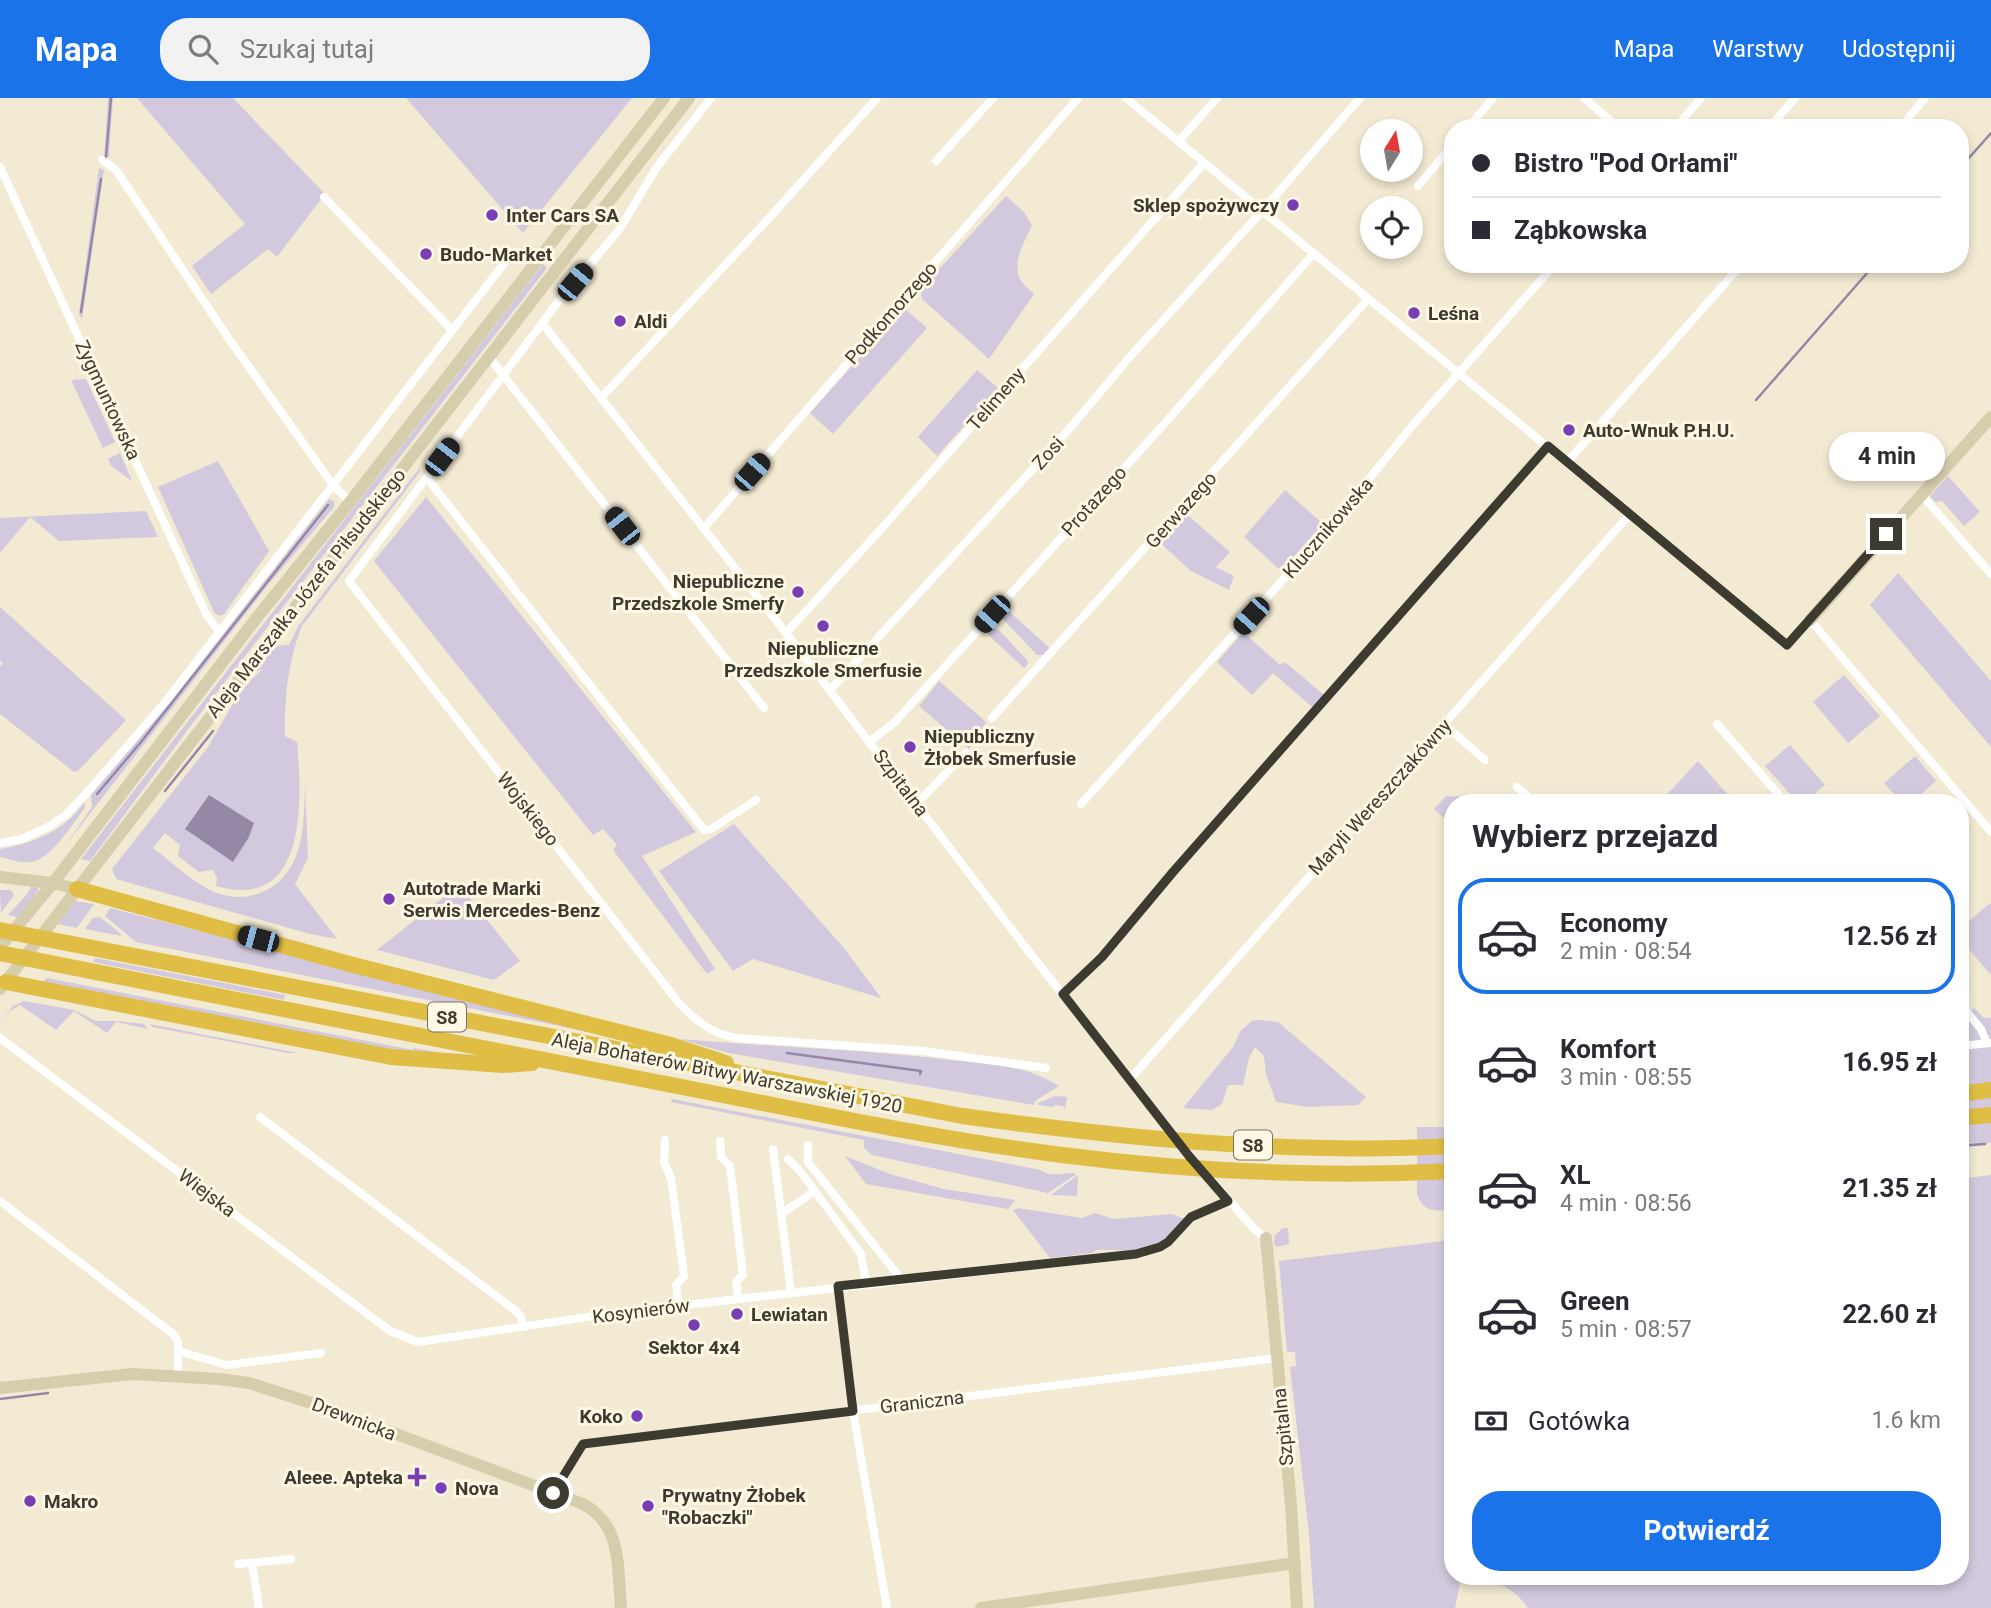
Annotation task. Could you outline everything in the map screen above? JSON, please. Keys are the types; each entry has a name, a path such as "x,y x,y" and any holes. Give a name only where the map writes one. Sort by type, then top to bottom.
{"highway":[{"path":"77,889 353,965 671,1045 792,1084"},
{"name":"Aleja Bohaterów Bitwy Warszawskiej 1920","path":"0,930 962,1116 1079,1132 1262,1146 1444,1146"},
{"name":"Aleja Bohaterów Bitwy Warszawskiej 1920","path":"0,953 958,1139 1100,1159 1260,1171 1334,1174 1444,1171"},
{"path":"2,984 391,1057 503,1065 555,1062"},
{"path":"1969,1093 1991,1090"},
{"path":"1969,1117 1991,1115"}],"main road":[{"name":"Aleja Marszałka Józefa Piłsudskiego","path":"0,947 53,883 255,620 664,98"},
{"name":"Aleja Marszałka Józefa Piłsudskiego","path":"2,984 689,98"},
{"path":"1810,620 1991,417"},
{"path":"0,877 53,883 77,889"},
{"name":"Szpitalna","path":"1266,1242 1296,1563 1297,1608"},
{"name":"Drewnicka","path":"0,1388 103,1376 148,1374 237,1381 275,1390 596,1511 608,1526 614,1540 621,1608"},
{"path":"981,1608 1296,1563"}],"street":[{"name":"Aleja Marszałka Józefa Piłsudskiego","path":"349,581 505,376 542,323 619,230 657,167 711,98"},
{"path":"601,398 877,98"},
{"path":"936,161 993,98"},
{"name":"Podkomorzego","path":"704,528 1078,98"},
{"path":"1126,98 1787,645 1810,620 1959,794"},
{"path":"1178,142 1217,98"},
{"name":"Zosi","path":"830,690 1065,434 1128,359 1360,98"},
{"path":"1476,119 1493,98"},
{"path":"1584,98 1608,119"},
{"path":"1683,119 1701,98"},
{"path":"1777,119 1795,98"},
{"path":"1908,119 1925,98"},
{"path":"1418,186 1444,155"},
{"path":"102,160 116,170 229,339 333,485 350,502"},
{"name":"Telimeny","path":"786,633 1204,163"},
{"name":"Zygmuntowska","path":"0,167 206,614 219,632"},
{"path":"324,197 452,330"},
{"name":"Protazego","path":"869,742 895,722 1165,423 1313,254"},
{"path":"0,843 38,832 67,814 166,701 509,257"},
{"name":"Klucznikowska","path":"1081,804 1327,531 1459,373 1547,273"},
{"path":"1567,462 1734,273"},
{"name":"Gerwazego","path":"992,718 1368,299"},
{"name":"Szpitalna","path":"542,323 786,633 1189,1156 1266,1242"},
{"path":"489,357 764,708"},
{"path":"1063,994 1102,957 1173,872 1548,446"},
{"path":"427,478 704,830 711,829 756,800"},
{"path":"1922,494 1991,574"},
{"name":"Maryli Wereszczakówny","path":"1130,1079 1629,515"},
{"name":"Wojskiego","path":"349,581 679,1003 700,1024 732,1037 923,1051 1046,1068"},
{"path":"1444,724 1485,760"},
{"path":"1717,724 1778,794"},
{"path":"916,804 966,753"},
{"path":"1517,787 1525,794"},
{"path":"1969,806 1991,832"},
{"path":"1969,1015 1989,1043 1969,1045"},
{"name":"Wiejska","path":"0,1038 390,1331 418,1342"},
{"path":"260,1117 516,1311 521,1317 523,1327"},
{"path":"665,1140 664,1163 671,1178 684,1276 676,1285 679,1306"},
{"path":"720,1141 722,1157 730,1166 743,1275 736,1281 738,1299"},
{"path":"808,1145 808,1161 901,1279"},
{"path":"773,1149 791,1292"},
{"path":"788,1159 862,1254 866,1284"},
{"path":"781,1214 815,1191"},
{"path":"0,1201 173,1334 178,1341 178,1376"},
{"name":"Kosynierów","path":"418,1342 838,1286 1148,1251 1168,1242 1191,1217 1228,1201"},
{"path":"838,1286 853,1411 887,1608"},
{"path":"178,1351 227,1365 321,1353"},
{"name":"Graniczna","path":"553,1493 583,1444 1277,1358"},
{"path":"238,1564 291,1559"},
{"path":"253,1563 259,1608"}],"shaded area":[{"path":"108,98 113,98 109,157 104,157"},
{"path":"137,98 233,98 325,194 277,257 268,249 211,294 192,266 245,224"},
{"path":"406,98 632,98 523,233"},
{"path":"99,168 104,170 82,319 79,314"},
{"path":"1006,196 1024,212 1032,226 1021,250 1018,271 1021,281 1034,294 989,359 922,299 920,290"},
{"path":"543,264 547,268 189,728 90,861 81,859"},
{"path":"904,308 927,328 833,434 810,413"},
{"path":"977,370 998,388 937,456 918,437"},
{"path":"86,379 115,442 103,448 71,380"},
{"path":"120,453 132,481 111,466 108,459"},
{"path":"218,461 269,551 224,614 219,616 214,612 158,487"},
{"path":"421,466 419,473 302,626 297,639 286,694 285,736 297,742 298,820 293,846 283,868 268,883 246,890 216,886 217,878 213,870 199,872 178,856 180,845 165,833 153,848 190,878 214,892 238,897 262,892 276,884 287,873 294,860 302,831 305,784 308,858 295,884 337,939 310,934 116,879 112,869 208,747 235,700 263,669 255,672 265,657 272,649 289,645 299,625"},
{"path":"1948,476 1980,512 1964,526 1942,501 1935,502 1930,496"},
{"path":"1285,490 1323,524 1281,571 1244,537"},
{"path":"426,497 696,832 642,856 715,969 707,974 613,850 617,845 603,829 593,835 374,561"},
{"path":"329,499 334,501 334,507 267,586 64,847 92,807 91,795 167,706"},
{"path":"146,511 158,537 59,541 30,517 0,553 0,518"},
{"path":"1183,511 1230,552 1216,567 1234,576 1229,590 1191,571 1158,541"},
{"path":"1898,573 1991,681 1991,747 1870,605"},
{"path":"0,607 126,720 78,771 74,772 0,714 0,667 3,663 0,660"},
{"path":"1004,607 1051,649 1046,655 1037,655 1002,618 1001,611"},
{"path":"988,627 999,630 1027,660 1028,664 1024,668 984,631"},
{"path":"1243,632 1280,665 1285,662 1324,695 1312,707 1273,673 1252,695 1217,662"},
{"path":"1844,675 1880,716 1848,743 1813,702"},
{"path":"939,681 986,722 969,749 919,706"},
{"path":"1790,745 1825,785 1814,794 1790,794 1765,766"},
{"path":"1915,756 1936,781 1921,794 1894,794 1884,783"},
{"path":"1698,761 1727,794 1667,794"},
{"path":"209,795 254,823 249,837 233,862 185,829"},
{"path":"1444,798 1444,818 1434,809"},
{"path":"84,802 85,808 47,854 32,862 0,857 0,849 36,839 58,828 77,812"},
{"path":"734,824 844,948 881,998 753,959 733,971 659,871"},
{"path":"459,885 520,961 494,980 377,950"},
{"path":"31,886 38,888 38,891 18,917 8,915 28,893"},
{"path":"0,890 11,890 14,895 1,913"},
{"path":"76,901 94,904 77,928 58,924"},
{"path":"1991,904 1991,975 1969,949 1969,921"},
{"path":"110,908 600,1034 136,942 105,916"},
{"path":"100,917 121,936 85,929 93,918"},
{"path":"95,958 285,995 284,1000 93,962"},
{"path":"47,978 413,1050 449,1054 381,1048 42,983"},
{"path":"24,1001 74,1010 96,1021 116,1021 144,1024 148,1029 116,1022 107,1033 74,1011 56,1030 20,1005 10,1011 0,1023 13,1006"},
{"path":"1974,1008 1983,1017 1991,1018 1991,1143 1969,1145 1969,1013"},
{"path":"1252,1021 1278,1022 1366,1097 1358,1105 1309,1107 1276,1102 1266,1074 1264,1056 1255,1047 1249,1058 1243,1085 1228,1085 1222,1104 1212,1110 1183,1108 1233,1047 1241,1030"},
{"path":"149,1024 298,1053 153,1027"},
{"path":"679,1039 883,1053 994,1065 1033,1073 1059,1086 1035,1101 1034,1105 728,1053"},
{"path":"1055,1096 1067,1097 1065,1109 1063,1106 1038,1105 1038,1103"},
{"path":"672,1099 1041,1170 1049,1174 1075,1175 1048,1193 872,1155 864,1148 864,1140 671,1102"},
{"path":"1417,1127 1444,1127 1444,1210 1426,1207 1417,1194"},
{"path":"845,1156 890,1174 944,1189 1015,1200 1008,1209 866,1184"},
{"path":"1078,1175 1077,1196 1051,1195"},
{"path":"1991,1175 1991,1608 1528,1608 1514,1593 1498,1585 1969,1585 1969,1178"},
{"path":"1018,1208 1082,1218 1095,1213 1114,1219 1172,1214 1185,1219 1154,1246 1129,1250 1096,1250 1092,1253 1050,1258 1013,1210"},
{"path":"1283,1228 1288,1228 1289,1244 1277,1247 1274,1245 1275,1235"},
{"path":"1444,1241 1444,1585 1460,1585 1455,1608 1314,1608 1309,1534 1290,1367 1296,1366 1295,1352 1287,1352 1279,1261"}],"waterway":[{"path":"106,157 111,98"},
{"path":"1969,158 1991,133"},
{"path":"81,312 101,179"},
{"path":"1756,400 1867,273"},
{"path":"97,794 328,505"},
{"path":"165,791 213,731"},
{"path":"787,1053 921,1071 920,1074"},
{"path":"1969,1145 1985,1144"},
{"path":"0,1399 48,1393"}],"place":[{"name":"Sklep spożywczy","path":"1293,205"},
{"name":"Inter Cars SA","path":"492,215"},
{"name":"Budo-Market","path":"426,254"},
{"name":"Leśna","path":"1414,313"},
{"name":"Aldi","path":"620,321"},
{"name":"Auto-Wnuk P.H.U.","path":"1569,430"},
{"name":"Niepubliczne Przedszkole Smerfy","path":"798,592"},
{"name":"Niepubliczne Przedszkole Smerfusie","path":"823,626"},
{"name":"Niepubliczny Żłobek Smerfusie","path":"910,747"},
{"name":"Autotrade Marki Serwis Mercedes-Benz","path":"389,899"},
{"name":"Lewiatan","path":"737,1314"},
{"name":"Sektor 4x4","path":"694,1325"},
{"name":"Koko","path":"637,1416"},
{"name":"Aleee. Apteka","path":"417,1477"},
{"name":"Nova","path":"441,1488"},
{"name":"Makro","path":"30,1501"},
{"name":"Prywatny Żłobek \"Robaczki\"","path":"648,1506"}],"route":[{"path":"553,1493 583,1444 853,1411 838,1286 1136,1254 1160,1247 1191,1217 1228,1201 1189,1156 1063,994 1102,957 1173,872 1548,446 1787,645 1886,534"}]}
